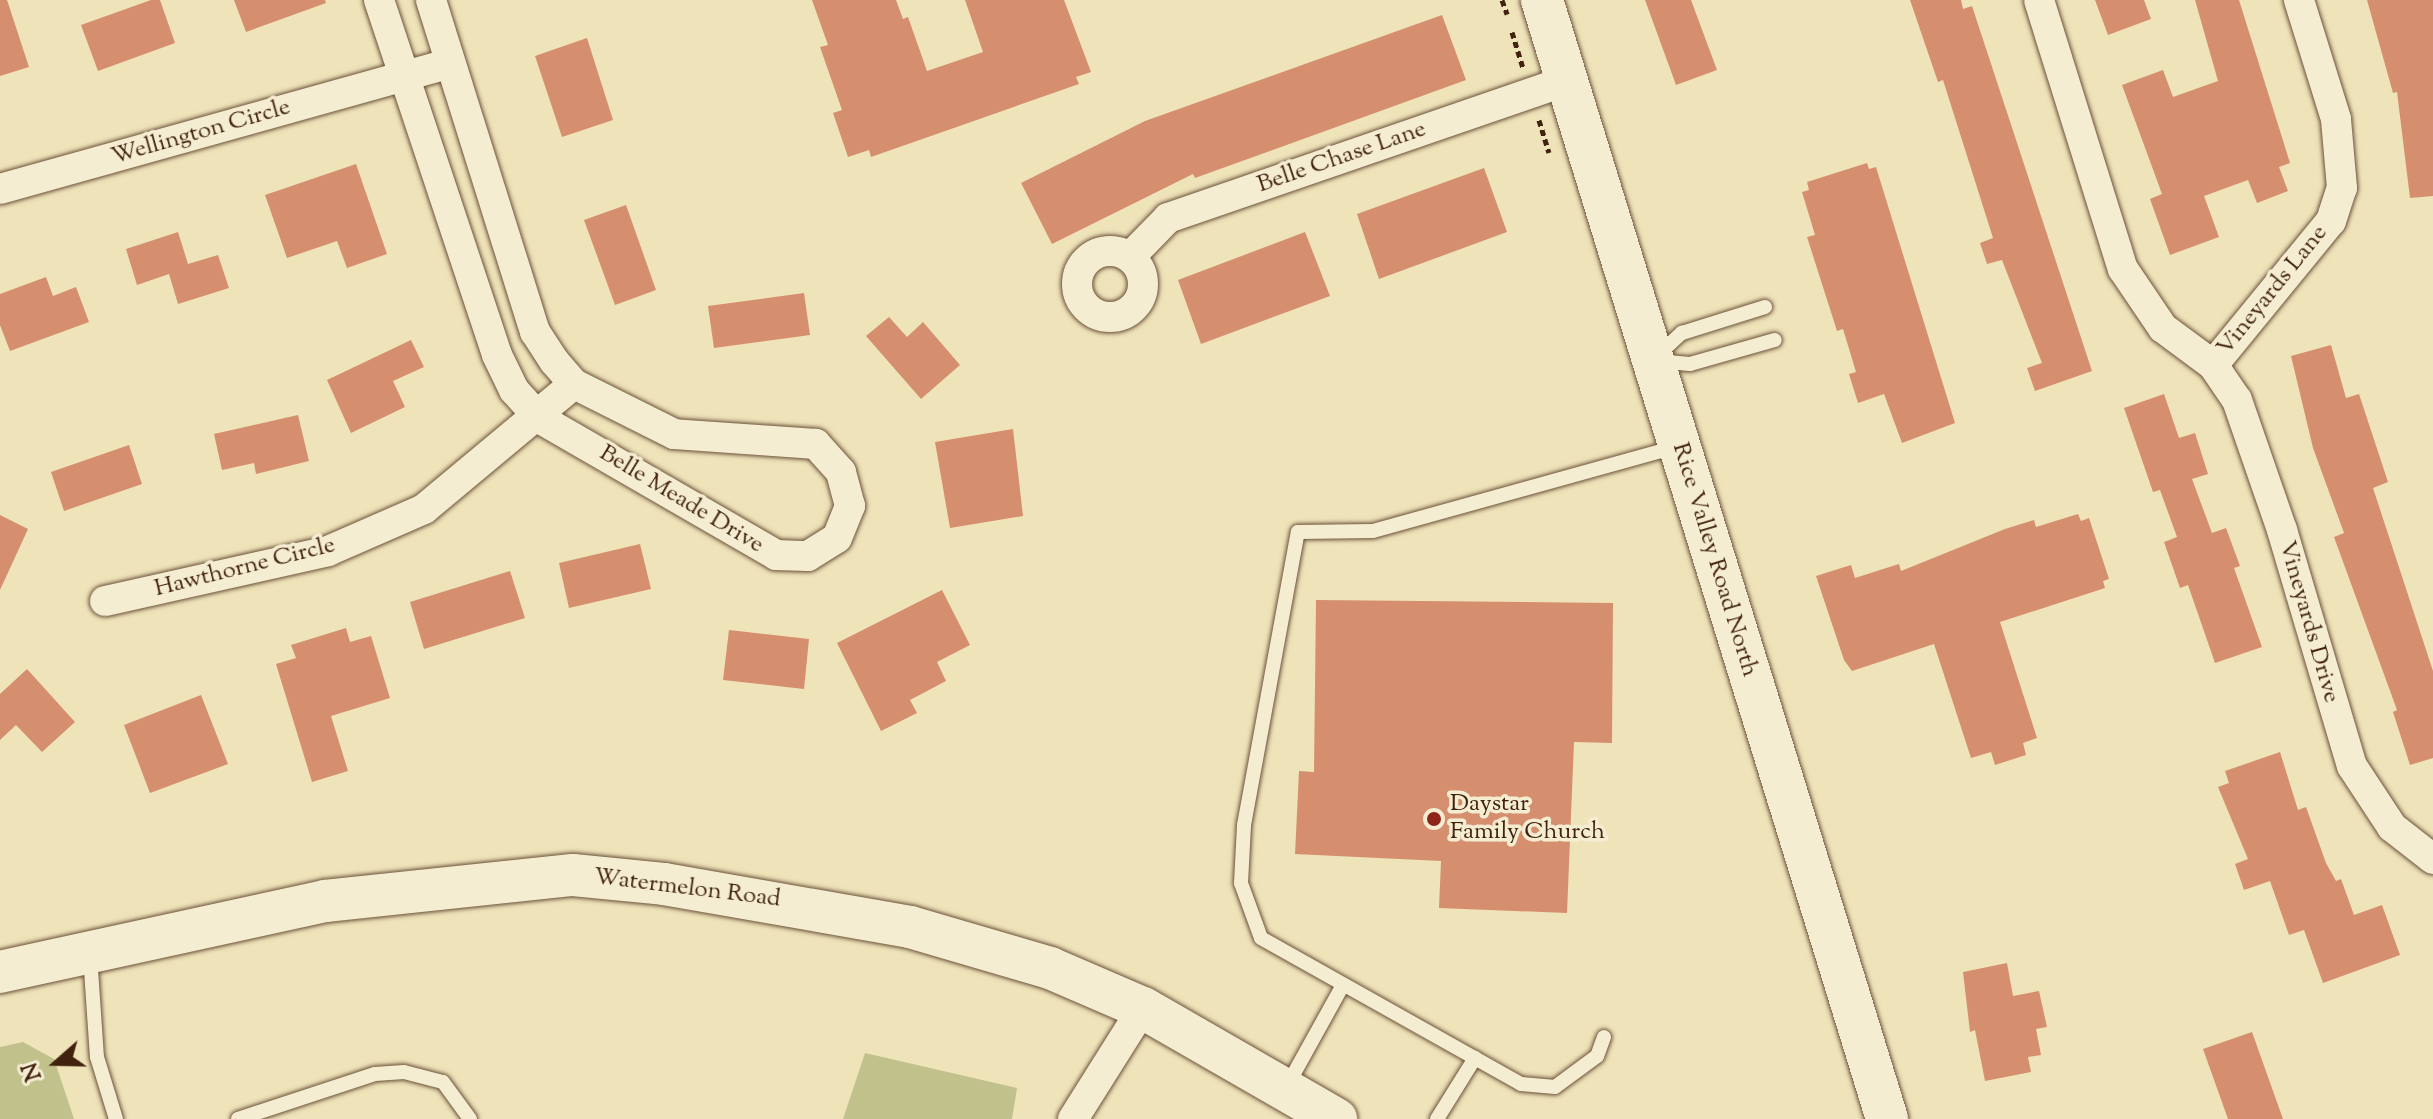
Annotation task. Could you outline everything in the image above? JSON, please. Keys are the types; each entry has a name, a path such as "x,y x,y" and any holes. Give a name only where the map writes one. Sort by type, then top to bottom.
{"main road":[{"name":"Rice Valley Road North","path":"1542,0 1887,1119"},
{"name":"Watermelon Road","path":"0,972 325,901 573,875 732,893 910,927 1050,968 1143,1008 1336,1119"}],"street":[{"name":"Belle Meade Drive","path":"379,0 402,77 497,355 514,390 539,418 776,555 808,556 837,538 850,506 841,472 816,444 674,434 574,384 535,332 431,0"},
{"name":"Vineyards Lane","path":"2039,0 2123,269 2163,328 2213,365 2331,221 2342,188 2336,119 2299,0"},
{"name":"Wellington Circle","path":"0,189 450,63"},
{"name":"Belle Chase Lane","path":"1130,257 1168,218 1567,81"},
{"name":"Vineyards Drive","path":"2213,365 2251,432 2352,766 2392,827 2433,859"},
{"name":"Hawthorne Circle","path":"105,601 328,551 424,509 539,418 574,384"},
{"path":"1073,1119 1143,1008"}],"lane":[{"path":"1652,361 1682,333 1765,307"},
{"path":"1652,361 1690,364 1775,340"},
{"path":"1604,1037 1597,1056 1555,1087 1521,1084 1261,938 1241,883 1244,825 1298,532 1373,531 1679,446"},
{"path":"90,951 97,1057 116,1119"},
{"path":"1285,1090 1343,985"},
{"path":"1437,1119 1475,1058"},
{"path":"238,1119 375,1074 404,1072 443,1082 470,1119"}],"green space":[{"path":"23,1042 54,1059 74,1119 0,1119 0,1047"},
{"path":"865,1053 1017,1088 1012,1119 843,1119"}],"building":[{"path":"0,0 7,0 29,67 0,76"},
{"path":"151,0 160,0 175,43 98,71 81,25"},
{"path":"234,0 325,0 326,3 246,32"},
{"path":"812,0 896,0 903,19 908,17 927,71 983,52 965,0 1064,0 1091,72 1076,77 1079,84 871,157 869,150 848,157 833,113 842,110 820,47 828,45"},
{"path":"1645,0 1691,0 1717,70 1676,85"},
{"path":"1910,0 1961,0 1963,9 1972,6 2092,371 2035,391 2027,368 2042,363 2002,260 1987,264 1980,243 1993,238 1943,80 1938,82"},
{"path":"2095,0 2144,0 2151,19 2108,35"},
{"path":"2195,0 2239,0 2290,163 2279,167 2288,191 2257,203 2248,180 2204,196 2219,237 2170,255 2150,199 2162,194 2122,85 2163,70 2173,97 2218,81"},
{"path":"2367,0 2433,0 2433,196 2410,198 2397,92 2393,93"},
{"path":"1442,15 1466,80 1195,178 1193,174 1052,244 1021,183 1145,121"},
{"path":"587,38 613,120 562,137 535,56"},
{"path":"1867,163 1869,169 1876,167 1955,423 1902,443 1884,394 1858,403 1849,374 1856,372 1843,329 1837,331 1807,237 1815,235 1802,192 1809,190 1807,182"},
{"path":"356,164 387,254 347,268 337,241 287,258 265,195"},
{"path":"1484,168 1507,232 1379,279 1357,214"},
{"path":"626,205 656,290 615,305 584,220"},
{"path":"178,232 188,264 218,255 229,288 178,304 169,274 137,285 126,249"},
{"path":"1305,232 1330,296 1201,344 1178,280"},
{"path":"46,277 53,296 76,287 89,322 10,351 0,325 0,294"},
{"path":"804,293 810,335 714,348 708,306"},
{"path":"889,317 907,337 923,322 960,365 921,399 866,336"},
{"path":"411,340 424,367 393,381 405,407 351,433 327,380"},
{"path":"2331,345 2346,398 2359,394 2388,482 2373,488 2433,671 2433,758 2410,765 2393,712 2397,710 2334,537 2344,533 2313,448 2291,356"},
{"path":"2164,394 2179,438 2195,433 2208,474 2192,479 2212,533 2226,528 2240,566 2234,568 2262,647 2215,663 2188,585 2180,588 2164,542 2177,537 2160,490 2153,492 2124,408"},
{"path":"298,415 309,461 256,474 254,463 222,470 214,434"},
{"path":"1013,429 1023,516 950,528 935,442"},
{"path":"129,445 142,484 64,511 51,472"},
{"path":"2078,514 2081,521 2089,518 2109,579 2103,581 2105,588 2000,622 2037,738 2023,743 2026,755 1995,765 1991,752 1971,758 1934,644 1852,671 1844,660 1816,576 1851,565 1855,578 1899,564 1901,571 2005,529 2034,520 2036,527"},
{"path":"0,515 28,529 0,590"},
{"path":"640,544 651,589 569,608 559,563"},
{"path":"510,571 525,618 424,649 410,602"},
{"path":"942,590 970,645 937,662 946,681 910,700 917,713 881,731 837,643"},
{"path":"1316,600 1613,603 1612,743 1574,742 1567,913 1439,908 1441,861 1295,854 1299,771 1314,772"},
{"path":"346,628 350,642 371,636 390,698 331,716 348,771 312,782 276,664 296,658 291,645"},
{"path":"729,630 809,639 804,689 723,680"},
{"path":"27,669 75,722 42,752 16,725 0,740 0,694"},
{"path":"201,695 228,764 150,793 124,725"},
{"path":"2280,752 2298,810 2306,807 2326,863 2336,881 2341,879 2354,915 2382,905 2400,955 2323,983 2304,930 2289,935 2270,881 2244,890 2235,864 2248,859 2218,787 2229,783 2225,771"},
{"path":"2007,963 2013,996 2039,991 2047,1027 2036,1029 2041,1055 2028,1057 2031,1072 1985,1081 1975,1030 1970,1032 1963,972"},
{"path":"2252,1032 2283,1119 2228,1119 2203,1049"}],"place":[{"name":"Daystar Family Church","path":"1434,819"}]}
